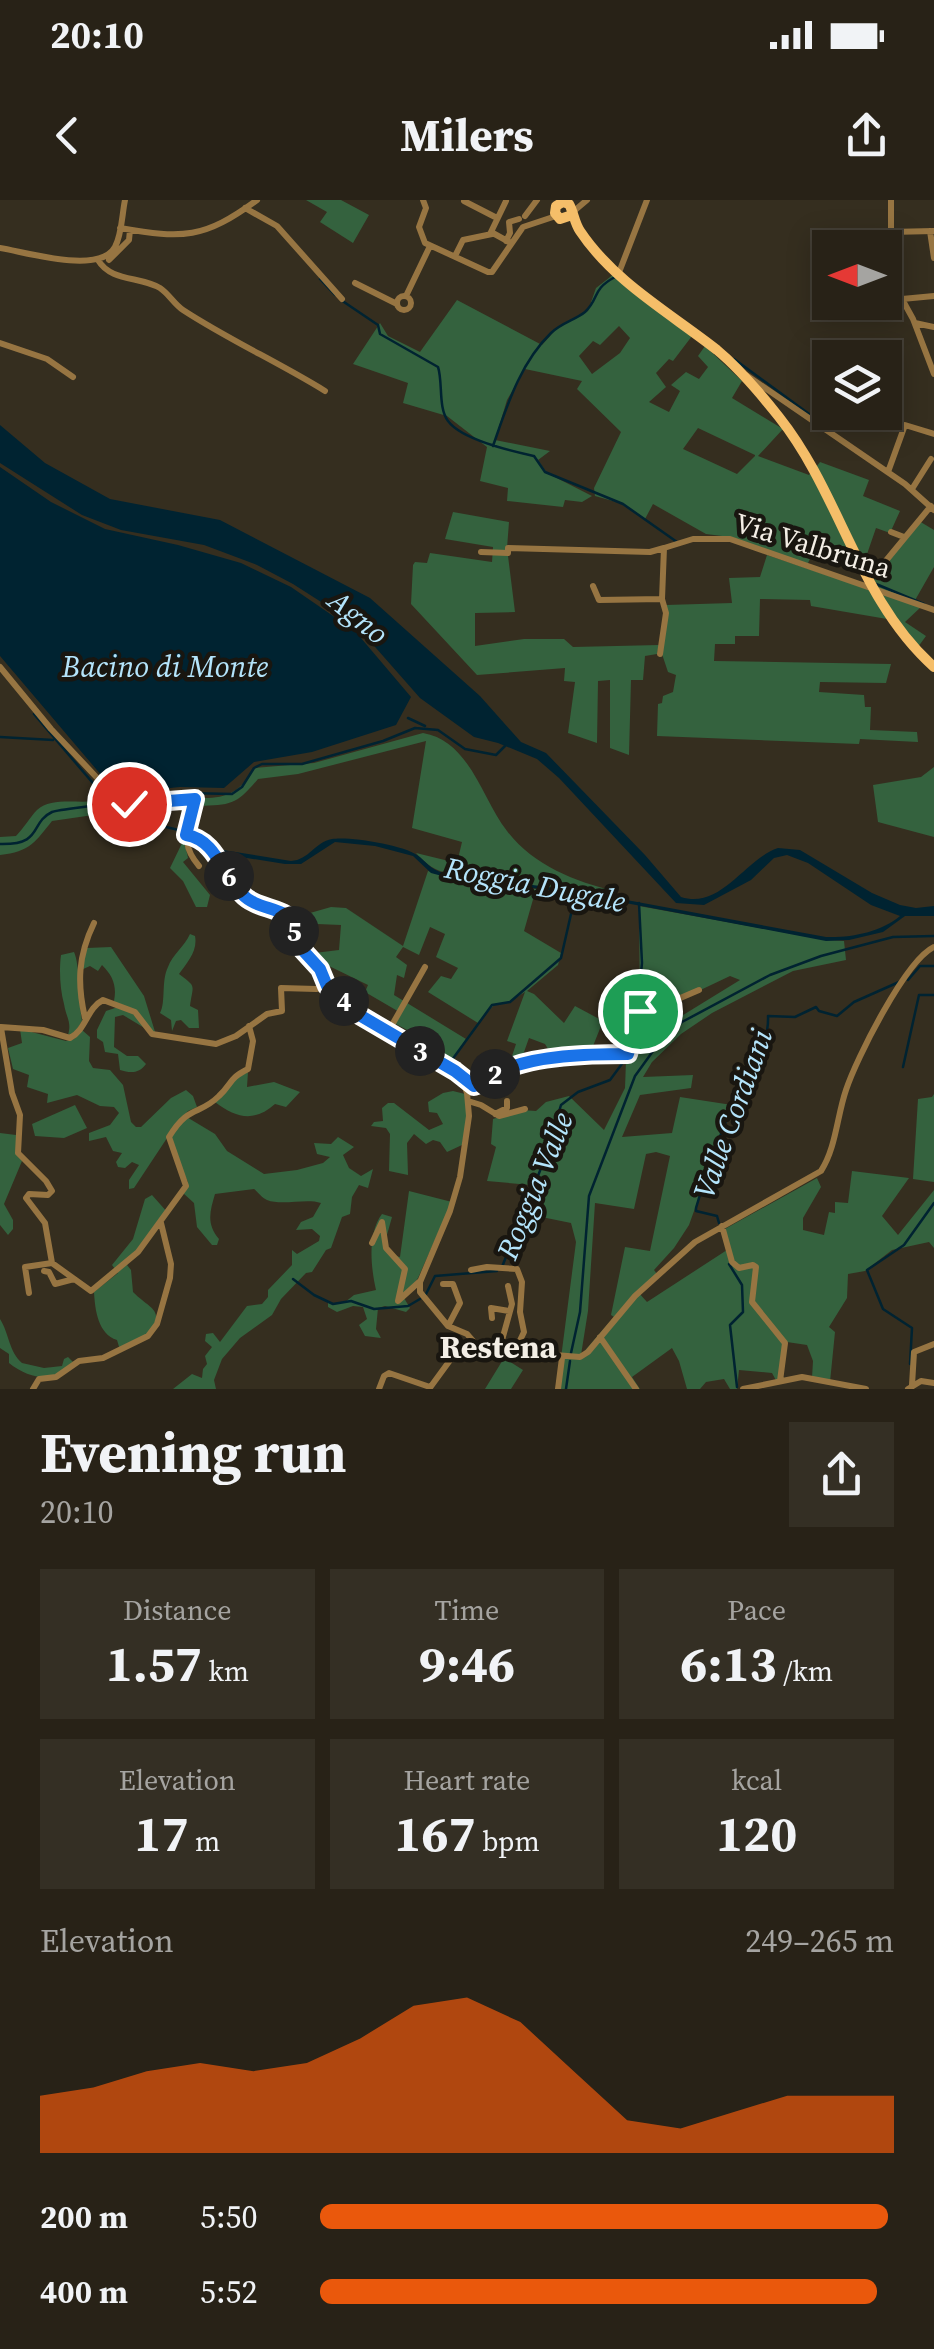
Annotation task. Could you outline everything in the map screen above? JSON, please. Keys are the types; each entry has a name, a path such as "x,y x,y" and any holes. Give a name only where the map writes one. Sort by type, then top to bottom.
{"main road":[{"path":"562,208 618,276 694,332 744,376 785,421 830,496 871,587 897,628 934,666"}],"street":[{"path":"0,248 68,260 98,260 115,248 125,200"},
{"path":"120,228 193,235 257,200"},
{"path":"423,200 426,208 419,230 430,246 492,272 536,200"},
{"path":"464,200 497,218"},
{"path":"509,242 509,222 586,200"},
{"path":"618,276 647,200"},
{"path":"890,230 891,200"},
{"path":"492,234 504,205 522,221"},
{"path":"245,208 278,226 342,299"},
{"path":"109,260 128,240 130,230"},
{"path":"902,232 932,231 934,258"},
{"path":"454,257 463,240 492,234 509,242"},
{"path":"408,298 430,246"},
{"path":"98,260 109,272 160,288 184,310 325,391"},
{"path":"355,283 397,304 398,298 408,298 424,306"},
{"path":"934,296 902,300 934,374"},
{"path":"914,323 934,327"},
{"path":"0,343 47,359 72,377"},
{"path":"744,376 748,373 912,489 932,508 884,564"},
{"path":"765,401 792,406"},
{"path":"792,406 786,408 785,421 804,414"},
{"path":"888,472 905,425 934,434"},
{"path":"912,489 930,460"},
{"path":"892,532 904,538"},
{"name":"Via Valbruna","path":"482,552 508,553 508,548 650,552 693,539 730,539 934,610"},
{"path":"660,654 666,613 662,599 664,548"},
{"path":"593,586 600,600 662,599"},
{"path":"0,667 118,802 194,798 196,806 186,833 192,858 199,866"},
{"path":"186,833 208,846 246,898 286,915 298,945 320,969 327,986 356,1013 478,1086 496,1073 523,1064 567,1056 628,1054 643,1008 699,990"},
{"path":"86,1020 80,964 83,945 94,923"},
{"path":"379,1389 389,1372 430,1388 459,1348 474,1346 499,1352 576,1358 588,1352 635,1296 696,1242 822,1171 862,1049 917,960 934,947"},
{"path":"388,1032 425,967"},
{"path":"52,1263 45,1223 26,1198 29,1194 50,1194 51,1188 18,1153 20,1115 0,1027 42,1030 70,1038 98,1002 110,1002 135,1012 152,1034 213,1045 236,1036 267,1014 282,1011 281,988 327,986"},
{"path":"29,1292 26,1267 52,1263 88,1290 138,1252 187,1182 170,1137 184,1115 212,1102 232,1077 248,1069 253,1041 249,1026"},
{"path":"462,1078 468,1101 468,1126 454,1200 420,1282 420,1292 448,1326 466,1332 474,1346"},
{"path":"468,1101 504,1116 525,1109"},
{"path":"494,1114 507,1108 507,1102"},
{"path":"32,1389 37,1380 61,1375 78,1361 104,1358 148,1336 161,1310 171,1266 161,1222"},
{"path":"372,1242 382,1222 386,1248 405,1269 398,1301 420,1282"},
{"path":"722,1226 732,1262 739,1268 756,1267 752,1302 785,1343 778,1384"},
{"path":"470,1270 517,1268 522,1282 520,1312 524,1332 514,1353"},
{"path":"44,1271 49,1272 55,1284 76,1279"},
{"path":"443,1284 454,1284 460,1303 448,1326"},
{"path":"499,1352 512,1299 508,1286"},
{"path":"492,1318 491,1308 510,1312"},
{"path":"600,1338 636,1389"},
{"path":"910,1387 914,1352 934,1344"},
{"path":"558,1389 563,1358"},
{"path":"743,1389 808,1378 866,1389"},
{"path":"910,1387 921,1381 934,1383"}],"green space":[{"path":"306,200 341,200 369,215 353,243 320,222 327,212"},
{"path":"614,274 692,336 673,361 669,359 656,373 666,387 649,402 669,412 680,391 671,385 686,372 699,379 708,367 698,356 705,346 742,381 732,398 783,429 758,456 809,475 811,472 850,550 827,544 823,550 816,547 807,565 730,537 706,534 653,504 645,519 620,503 595,496 594,488 621,432 577,389 582,381 525,369 507,400 495,440 550,451 538,460 547,473 592,496 582,502 565,500 563,507 507,501 508,488 480,481 487,447 447,416 403,403 408,383 353,364 380,323 388,336 420,352 457,300 542,345 559,326 588,311 596,288","holes":["619,326 630,338 620,353 592,374 579,356 593,341 600,345","698,428 755,455 755,456 737,474 683,449"]},
{"path":"820,462 869,480 863,496 900,511 890,533 876,528 866,557 884,563 919,521 934,530 934,567 914,602 922,606 905,622 926,636 918,647 893,616 816,467"},
{"path":"453,512 509,522 507,548 515,612 475,613 475,646 524,639 564,639 573,647 659,645 657,654 645,656 643,680 631,680 629,755 610,748 610,680 598,681 597,743 568,733 575,682 564,681 565,668 477,675 411,604 413,565 427,563 430,553 492,562 493,547 445,539"},
{"path":"767,555 868,589 887,619 811,606 810,600 760,599 759,636 735,636 735,644 715,644 714,661 891,664 886,683 820,682 819,692 864,695 865,707 871,707 870,730 917,732 918,742 860,739 859,744 657,736 658,704 663,696 673,692 676,675 668,672 662,654 666,605 732,603 729,578 760,577"},
{"path":"423,733 439,738 464,759 517,843 542,863 570,877 615,891 614,897 454,875 425,862 416,853 457,863 462,842 412,828 426,741 298,774 258,779 232,802 198,806 198,798 224,796 238,789 254,768 314,763"},
{"path":"934,767 934,837 878,822 873,785 921,777"},
{"path":"115,800 114,812 52,821 25,848 0,855 0,837 16,836 44,806"},
{"path":"184,839 188,858 183,862 210,895 207,907 196,907 183,881 170,868"},
{"path":"428,871 454,879 536,889 524,931 561,953 558,965 527,991 564,1023 575,1006 603,1021 593,1046 582,1047 582,1053 553,1057 545,1044 529,1038 519,1066 508,1068 516,1044 507,1041 525,992 509,1002 495,1004 478,1023 428,992 441,976 451,979 458,968 436,957 445,934 430,927 419,955 403,947 396,957 407,965 404,978 397,975 394,995 466,1039 450,1066 436,1059 441,1048 394,1023 401,1013 365,992 368,985 329,966 325,973 327,985 306,954 339,950 341,925 293,923 285,912 346,908 403,946"},
{"path":"639,906 844,941 846,960 793,971 712,1013 681,1034 652,1062 643,1077 693,1075 691,1088 640,1095 622,1137 672,1133 680,1097 732,1105 689,1225 654,1270 657,1274 638,1292 647,1302 727,1250 723,1230 817,1178 821,1187 803,1218 803,1230 824,1235 829,1212 835,1213 835,1202 848,1203 852,1171 909,1178 882,1216 898,1235 934,1190 934,1248 929,1242 892,1250 865,1271 848,1274 847,1298 829,1327 835,1332 830,1382 812,1378 813,1361 807,1345 787,1342 778,1384 772,1373 739,1370 737,1389 730,1389 724,1379 706,1382 700,1389 687,1389 672,1348 632,1377 640,1389 557,1389 576,1242 571,1223 522,1213 531,1185 487,1181 496,1147 491,1144 493,1119 521,1110 536,1111 546,1102 569,1096 604,1130 625,1088 626,1061 675,1020 740,980 730,976 671,1004 640,1010","holes":["646,1154 670,1156 650,1251 625,1247 611,1315 614,1317 581,1355 595,1203 634,1209"]},
{"path":"190,934 195,936 195,947 179,974 192,987 190,1006 198,1010 199,1028 189,1028 181,1020 176,1021 172,1031 171,1020 160,1013 165,979 170,963"},
{"path":"111,947 144,996 156,1035 123,1015 115,1017 114,1047 127,1056 138,1056 146,1064 134,1072 120,1070 118,1054 105,1052 103,1042 97,1038 106,1011 121,1006 114,1001 111,977 102,965 98,971 90,966 81,970 87,948"},
{"path":"74,952 82,1021 74,1034 68,1035 60,961 61,955"},
{"path":"20,1029 66,1041 82,1030 90,1037 89,1061 93,1068 110,1070 123,1085 131,1122 136,1127 186,1090 197,1107 188,1111 177,1123 185,1116 215,1134 227,1151 264,1174 323,1163 330,1157 317,1154 314,1143 331,1144 338,1137 354,1147 343,1155 349,1168 361,1176 373,1169 368,1188 359,1185 352,1197 350,1214 342,1217 331,1248 312,1272 306,1273 281,1299 272,1315 240,1338 222,1359 214,1380 216,1389 173,1389 192,1374 202,1378 207,1364 205,1356 212,1347 205,1341 206,1334 213,1333 220,1342 247,1306 262,1304 268,1297 268,1290 292,1265 292,1250 297,1254 319,1241 320,1236 312,1229 296,1230 301,1222 313,1217 321,1203 273,1202 254,1189 215,1194 211,1223 219,1239 217,1245 212,1245 197,1227 194,1203 183,1193 188,1182 168,1140 173,1129 134,1188 129,1189 129,1180 139,1165 132,1162 125,1168 118,1167 116,1162 122,1153 113,1151 106,1137 89,1141 89,1133 110,1125 119,1113 114,1107 100,1106 77,1095 47,1103 48,1094 27,1087 29,1075 13,1069 8,1048 22,1043"},
{"path":"248,1072 247,1087 274,1082 300,1092 286,1107 275,1104 253,1116 238,1115 215,1102 230,1082"},
{"path":"453,1091 465,1094 467,1120 462,1145 447,1152 440,1142 426,1144 414,1134 407,1143 408,1175 389,1171 390,1134 386,1128 371,1126 383,1121 382,1108 394,1103 429,1130 443,1124 437,1113 429,1112 428,1102"},
{"path":"934,1094 934,1182 913,1179 918,1099"},
{"path":"75,1105 87,1128 64,1138 35,1136 32,1124"},
{"path":"0,1133 16,1135 22,1161 4,1204 13,1220 8,1235 0,1225"},
{"path":"409,1191 452,1202 418,1278 404,1298 410,1308 406,1312 378,1308 376,1329 381,1338 365,1336 359,1325 367,1319 363,1307 337,1312 328,1303 344,1303 354,1295 376,1290 372,1241 382,1214 392,1217 385,1242 392,1255 400,1257"},
{"path":"152,1195 168,1213 127,1265 133,1292 154,1310 156,1319 151,1335 120,1350 117,1340 99,1320 94,1292 118,1273 112,1265 133,1239 145,1199"},
{"path":"0,1319 22,1363 44,1368 62,1366 68,1357 76,1365 60,1375 43,1378 17,1368 0,1348"},
{"path":"504,1358 523,1370 511,1389 485,1389"}],"water":[{"name":"Agno","path":"0,425 45,463 110,499 220,520 370,598 480,696 521,742 546,753 681,897 695,899 721,890 778,848 800,850 900,905 934,906 934,916 905,916 883,932 826,941 578,894 442,876 431,873 413,856 375,846 335,842 301,864 216,853 202,838 223,850 291,861 303,858 332,839 362,840 410,851 443,873 578,891 826,937 865,933 900,916 871,905 808,863 787,855 774,858 751,880 704,905 676,903 559,778 537,759 474,737 420,698 354,623 257,565 204,545 121,530 82,515 0,463"},
{"name":"Bacino di Monte","path":"0,467 51,502 105,529 241,563 291,587 355,631 411,697 396,725 312,752 254,762 224,788 131,792 113,789 0,656"}],"waterway":[{"path":"493,446 516,386 540,345 555,330 585,312 602,286 615,277"},
{"path":"320,279 335,295"},
{"path":"341,300 378,325 380,334 438,367 443,409 455,428 488,444 534,456 545,472 623,504 677,542"},
{"path":"734,359 812,416"},
{"path":"876,584 924,604"},
{"name":"Roggia Dugale","path":"34,714 121,816 205,839"},
{"path":"408,718 425,726"},
{"path":"122,801 185,793 232,794 262,764 302,764 415,728 438,730 465,749 496,755 505,746"},
{"path":"0,737 53,740"},
{"path":"0,844 30,837 52,812 109,803"},
{"path":"449,1064 492,1005 510,1002 561,958 576,892"},
{"name":"Roggia Valle","path":"637,1015 642,963 639,903"},
{"path":"571,1353 580,1312 589,1196 635,1076 661,1040 682,1022 770,975 821,956 893,937 934,936"},
{"name":"Valle Cordiani","path":"908,980 920,966 934,966"},
{"name":"Valle Cordiani","path":"719,1223 717,1216 696,1208 738,1090 764,1040 768,1016 795,1017 816,1007 837,1016 854,1002 899,982"},
{"path":"903,1067 919,995 934,995"},
{"name":"Roggia Valle","path":"502,1267 545,1158 561,1105 578,1092 610,1080 627,1057"},
{"path":"910,1364 912,1328 883,1309 867,1270 904,1245 934,1203"},
{"name":"Valle Cordiani","path":"729,1264 742,1285 743,1312 730,1325 737,1387"},
{"name":"Roggia Valle","path":"426,1294 435,1276 497,1271"},
{"name":"Roggia Valle","path":"293,1279 333,1304 351,1301 374,1309 408,1306 420,1299"},
{"path":"566,1389 570,1361"}],"district":[{"name":"Restena","path":"498,1347"}],"route":[{"path":"129,804 195,799 186,835 197,837 212,850 246,898 286,915 298,945 320,969 327,986 359,1016 474,1086 504,1069 523,1064 567,1056 628,1054 640,1011"}]}
